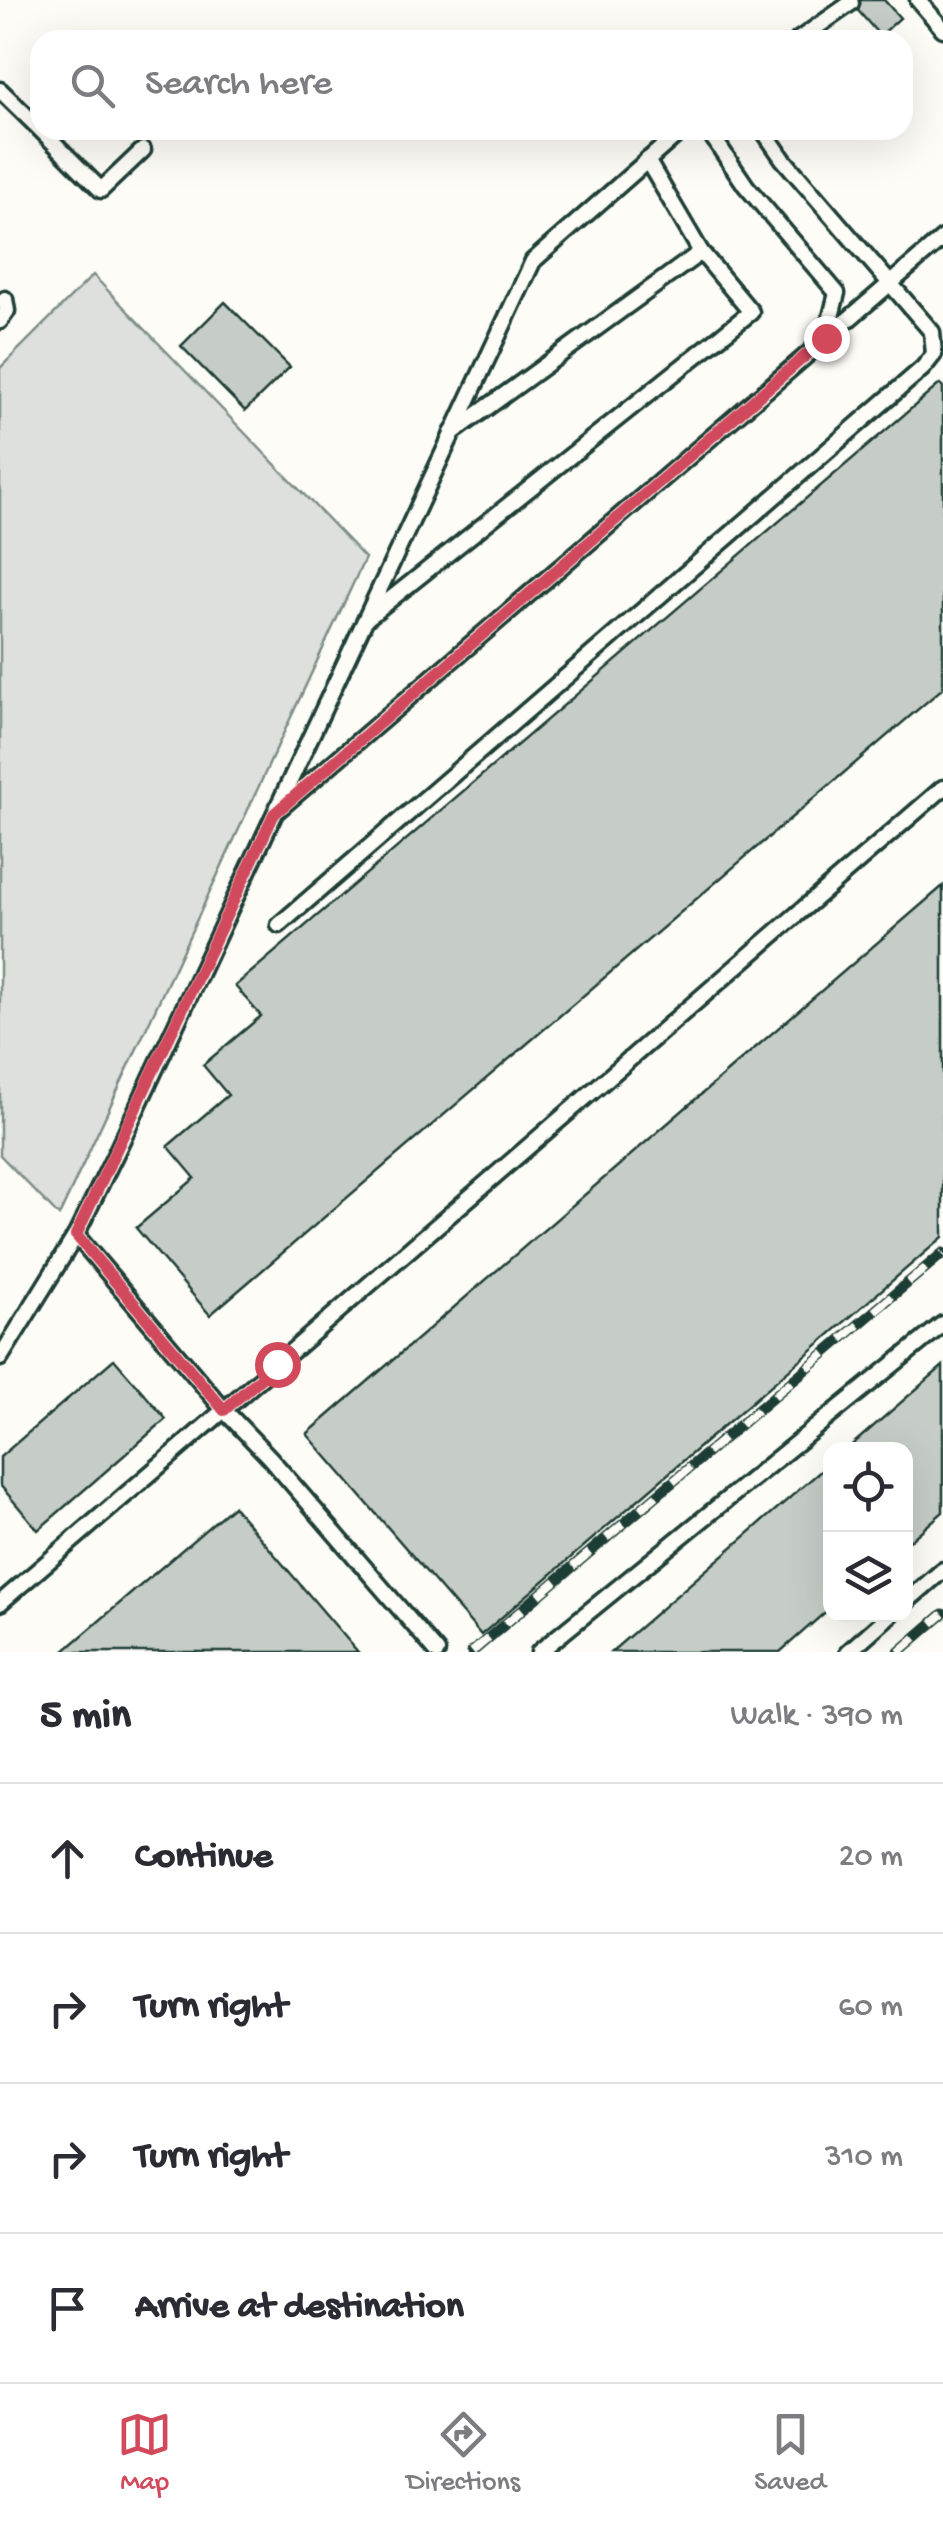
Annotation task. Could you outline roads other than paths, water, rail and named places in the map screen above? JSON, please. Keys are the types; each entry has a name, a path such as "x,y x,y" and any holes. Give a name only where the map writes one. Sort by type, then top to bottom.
{"lane":[{"path":"918,0 943,29"},
{"path":"812,30 851,3"},
{"path":"0,90 30,120"},
{"path":"50,140 100,190 144,150"},
{"path":"0,1358 76,1235 532,262 670,140"},
{"path":"715,140 746,186 837,294 826,338"},
{"path":"279,924 923,368 934,354 932,332 771,140"},
{"path":"362,622 751,312 701,252 647,160"},
{"path":"274,814 943,238"},
{"path":"451,433 701,252"},
{"path":"0,321 7,311 6,299"},
{"path":"0,1604 943,788"},
{"path":"76,1235 437,1652"},
{"path":"539,1652 943,1324"},
{"path":"913,1596 943,1570"},
{"path":"848,1652 883,1622"}],"railway":[{"path":"472,1652 943,1253"},
{"path":"899,1652 943,1614"}]}
